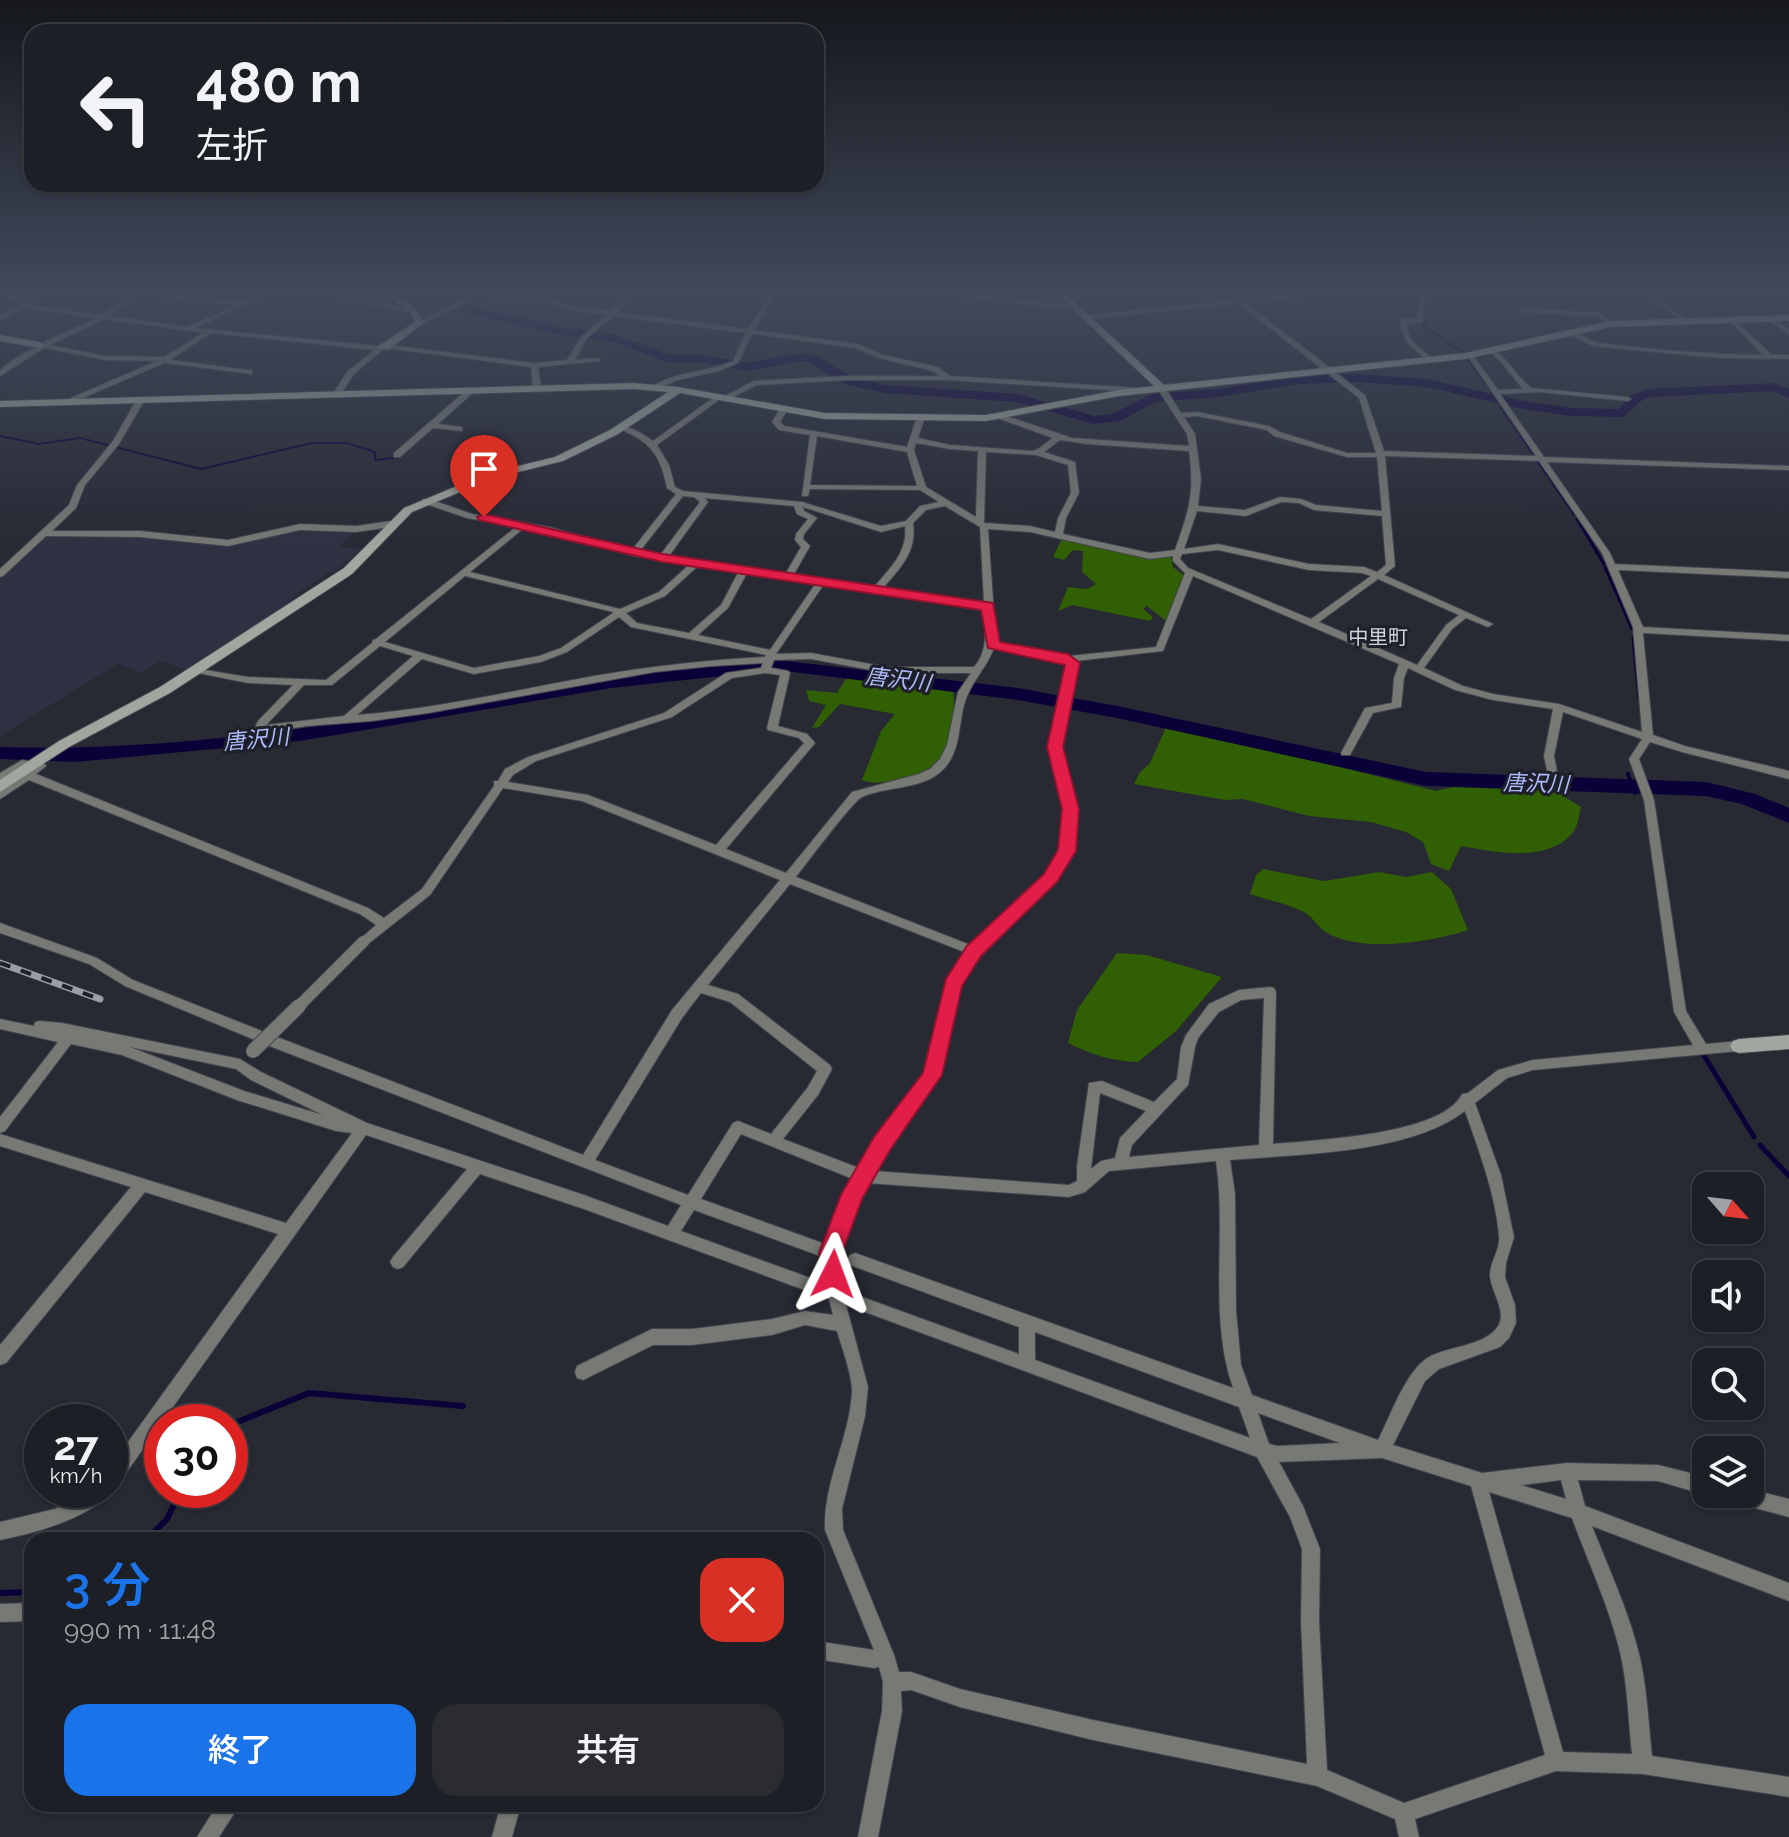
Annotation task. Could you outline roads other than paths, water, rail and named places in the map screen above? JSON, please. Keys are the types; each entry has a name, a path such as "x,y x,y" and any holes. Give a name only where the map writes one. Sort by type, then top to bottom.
{"main road":[{"path":"1150,380 1165,394"},
{"path":"0,404 657,387 783,411 836,417 1000,416 1139,390 1165,394 1301,380"},
{"path":"0,787 54,751 133,709 196,670 348,571 408,510 490,476 559,459 620,427 678,390"},
{"path":"1739,1046 1787,1045"}],"street":[{"path":"69,402 119,380"},
{"path":"336,395 346,380"},
{"path":"536,380 537,388"},
{"path":"657,387 672,380"},
{"path":"654,444 722,398 754,383 836,380"},
{"path":"975,380 1139,390"},
{"path":"1310,624 1391,566 1380,454 1362,397 1341,380"},
{"path":"1487,380 1613,567 1639,630 1648,737 1634,759 1646,794 1680,1012 1701,1047"},
{"path":"1514,380 1530,390"},
{"path":"397,455 472,390"},
{"path":"1496,393 1530,390 1627,399"},
{"path":"1165,394 1191,434 1197,479 1194,508 1177,563 1190,572 1469,692 1559,707 1696,753 1789,775"},
{"path":"0,574 73,506 81,485 116,442 140,401"},
{"path":"783,411 776,422 778,427 912,445 1036,452 1072,464 1075,493 1062,518 1058,536"},
{"path":"1181,415 1197,414 1269,428 1277,434 1347,455 1789,468"},
{"path":"1000,416 1073,440 1191,449"},
{"path":"921,417 912,445 922,488"},
{"path":"430,425 459,429"},
{"path":"620,427 654,444 671,488 681,493 800,504 881,529 909,523 923,508 947,503"},
{"path":"789,576 806,546 799,540 800,534 813,518 800,512 800,504 808,487 814,433"},
{"path":"1036,452 1060,436"},
{"path":"587,1161 677,1014 856,795 923,777 934,772 944,761 952,745 966,688 991,643 982,525 982,448"},
{"path":"808,487 922,488 982,525 1023,528 1150,556 1218,547 1309,567 1364,570 1488,624"},
{"path":"634,553 681,493"},
{"path":"663,558 704,502 698,496"},
{"path":"1194,508 1246,513 1280,499 1301,501 1314,507 1387,514"},
{"path":"426,501 470,516 523,525 634,553 743,572 822,580 988,606"},
{"path":"878,588 900,562 911,539 909,523"},
{"path":"44,533 140,534 228,543 300,527 356,529 391,524"},
{"path":"196,670 248,680 328,683 523,525"},
{"path":"376,642 474,671 541,659 564,650 619,613 662,594 697,563"},
{"path":"1613,567 1789,575"},
{"path":"690,637 725,606 743,572"},
{"path":"991,643 1002,648 1068,659 1160,649 1190,572"},
{"path":"463,573 619,613 634,625 690,637 768,662 785,673 772,728 803,736 810,743 718,851"},
{"path":"768,662 822,580"},
{"path":"1419,668 1449,627 1465,614"},
{"path":"1639,630 1789,638"},
{"path":"345,721 420,655"},
{"path":"240,1064 364,941 426,892 498,784 509,772 532,759 668,715 729,675 768,662 811,656 887,670 979,669"},
{"path":"868,1837 892,1711 892,1682 885,1655 834,1530 833,1509 859,1403 859,1374 836,1295 830,1253 843,1213 862,1176 882,1144 928,1085 949,994 974,951 1050,878 1067,851 1071,809 1055,747 1061,709 1074,665 1068,659"},
{"path":"300,683 263,721 260,728 389,716 617,674 734,660 768,662"},
{"path":"1346,753 1369,710 1397,705 1399,678 1405,662"},
{"path":"1553,777 1549,756 1559,707"},
{"path":"0,778 22,763 33,767 364,911 384,924"},
{"path":"0,795 33,767"},
{"path":"498,784 584,798 974,951"},
{"path":"0,928 93,961 129,983 272,1041 830,1253"},
{"path":"700,988 734,998 825,1069 813,1091 774,1140"},
{"path":"1121,1164 1125,1142 1183,1081 1193,1035 1214,1008 1239,995 1270,992 1266,1151"},
{"path":"0,1024 123,1050 213,1086 317,1119 363,1128 478,1166 1263,1451 1278,1454 1382,1450"},
{"path":"22,1028 62,1028 240,1064 256,1076 363,1128"},
{"path":"0,1127 68,1039"},
{"path":"671,1234 738,1127 862,1176 1069,1191 1084,1183 1097,1169 1121,1164 1371,1141 1429,1125 1448,1116 1467,1098 1503,1074 1533,1065 1701,1047 1739,1046"},
{"path":"1084,1183 1094,1087 1102,1087 1156,1109"},
{"path":"1382,1450 1419,1375 1434,1363 1494,1342 1502,1336 1509,1319 1497,1269 1507,1244 1504,1224 1494,1175 1467,1098"},
{"path":"128,1456 363,1128"},
{"path":"0,1140 290,1231"},
{"path":"1222,1153 1228,1194 1228,1311 1233,1365 1263,1451 1297,1512 1311,1549 1310,1621 1317,1776"},
{"path":"398,1262 478,1166"},
{"path":"0,1357 142,1185"},
{"path":"855,1260 1382,1450 1576,1511 1789,1592"},
{"path":"583,1372 652,1337 692,1337 772,1327 805,1318 843,1324"},
{"path":"1027,1321 1027,1363"},
{"path":"1478,1482 1567,1471 1658,1473 1692,1482"},
{"path":"1567,1471 1576,1511 1605,1580 1628,1648 1643,1764"},
{"path":"1478,1482 1556,1761"},
{"path":"1764,1501 1789,1508"},
{"path":"0,1531 50,1522 79,1508"},
{"path":"0,1613 24,1612"},
{"path":"824,1651 874,1659 885,1655"},
{"path":"892,1682 911,1681 960,1698 1093,1730 1317,1776 1404,1813 1556,1761 1643,1764 1789,1787"},
{"path":"207,1837 224,1812"},
{"path":"502,1837 509,1812"},
{"path":"1404,1813 1409,1837"}],"waterway":[{"path":"848,380 885,389 1018,398 1093,420 1115,418 1152,398 1218,393 1306,380"},
{"path":"1381,380 1427,383 1518,404 1571,412 1623,413 1636,398 1648,393 1774,387 1789,394"},
{"path":"1483,380 1487,386"},
{"path":"1491,393 1498,402"},
{"path":"1500,406 1535,457"},
{"path":"0,436 39,444 80,438 201,469 312,443 347,443 375,452 375,460 394,458"},
{"path":"1537,461 1551,481"},
{"path":"1550,479 1575,515"},
{"path":"1577,519 1604,564"},
{"path":"1605,567 1632,629"},
{"path":"1633,638 1639,699"},
{"name":"唐沢川","path":"0,753 75,756 300,735 611,682 777,665 1018,694 1117,712 1426,779 1706,789 1748,799 1789,816"},
{"name":"唐沢川","path":"1628,774 1635,793"},
{"path":"1703,1054 1754,1137"},
{"path":"1760,1145 1789,1176"},
{"path":"248,1418 309,1393 463,1406"},
{"path":"154,1532 167,1519 172,1508"},
{"path":"0,1593 24,1592"}],"railway":[{"path":"0,963 100,999"}],"district":[{"name":"中里町","path":"1378,637"}]}
